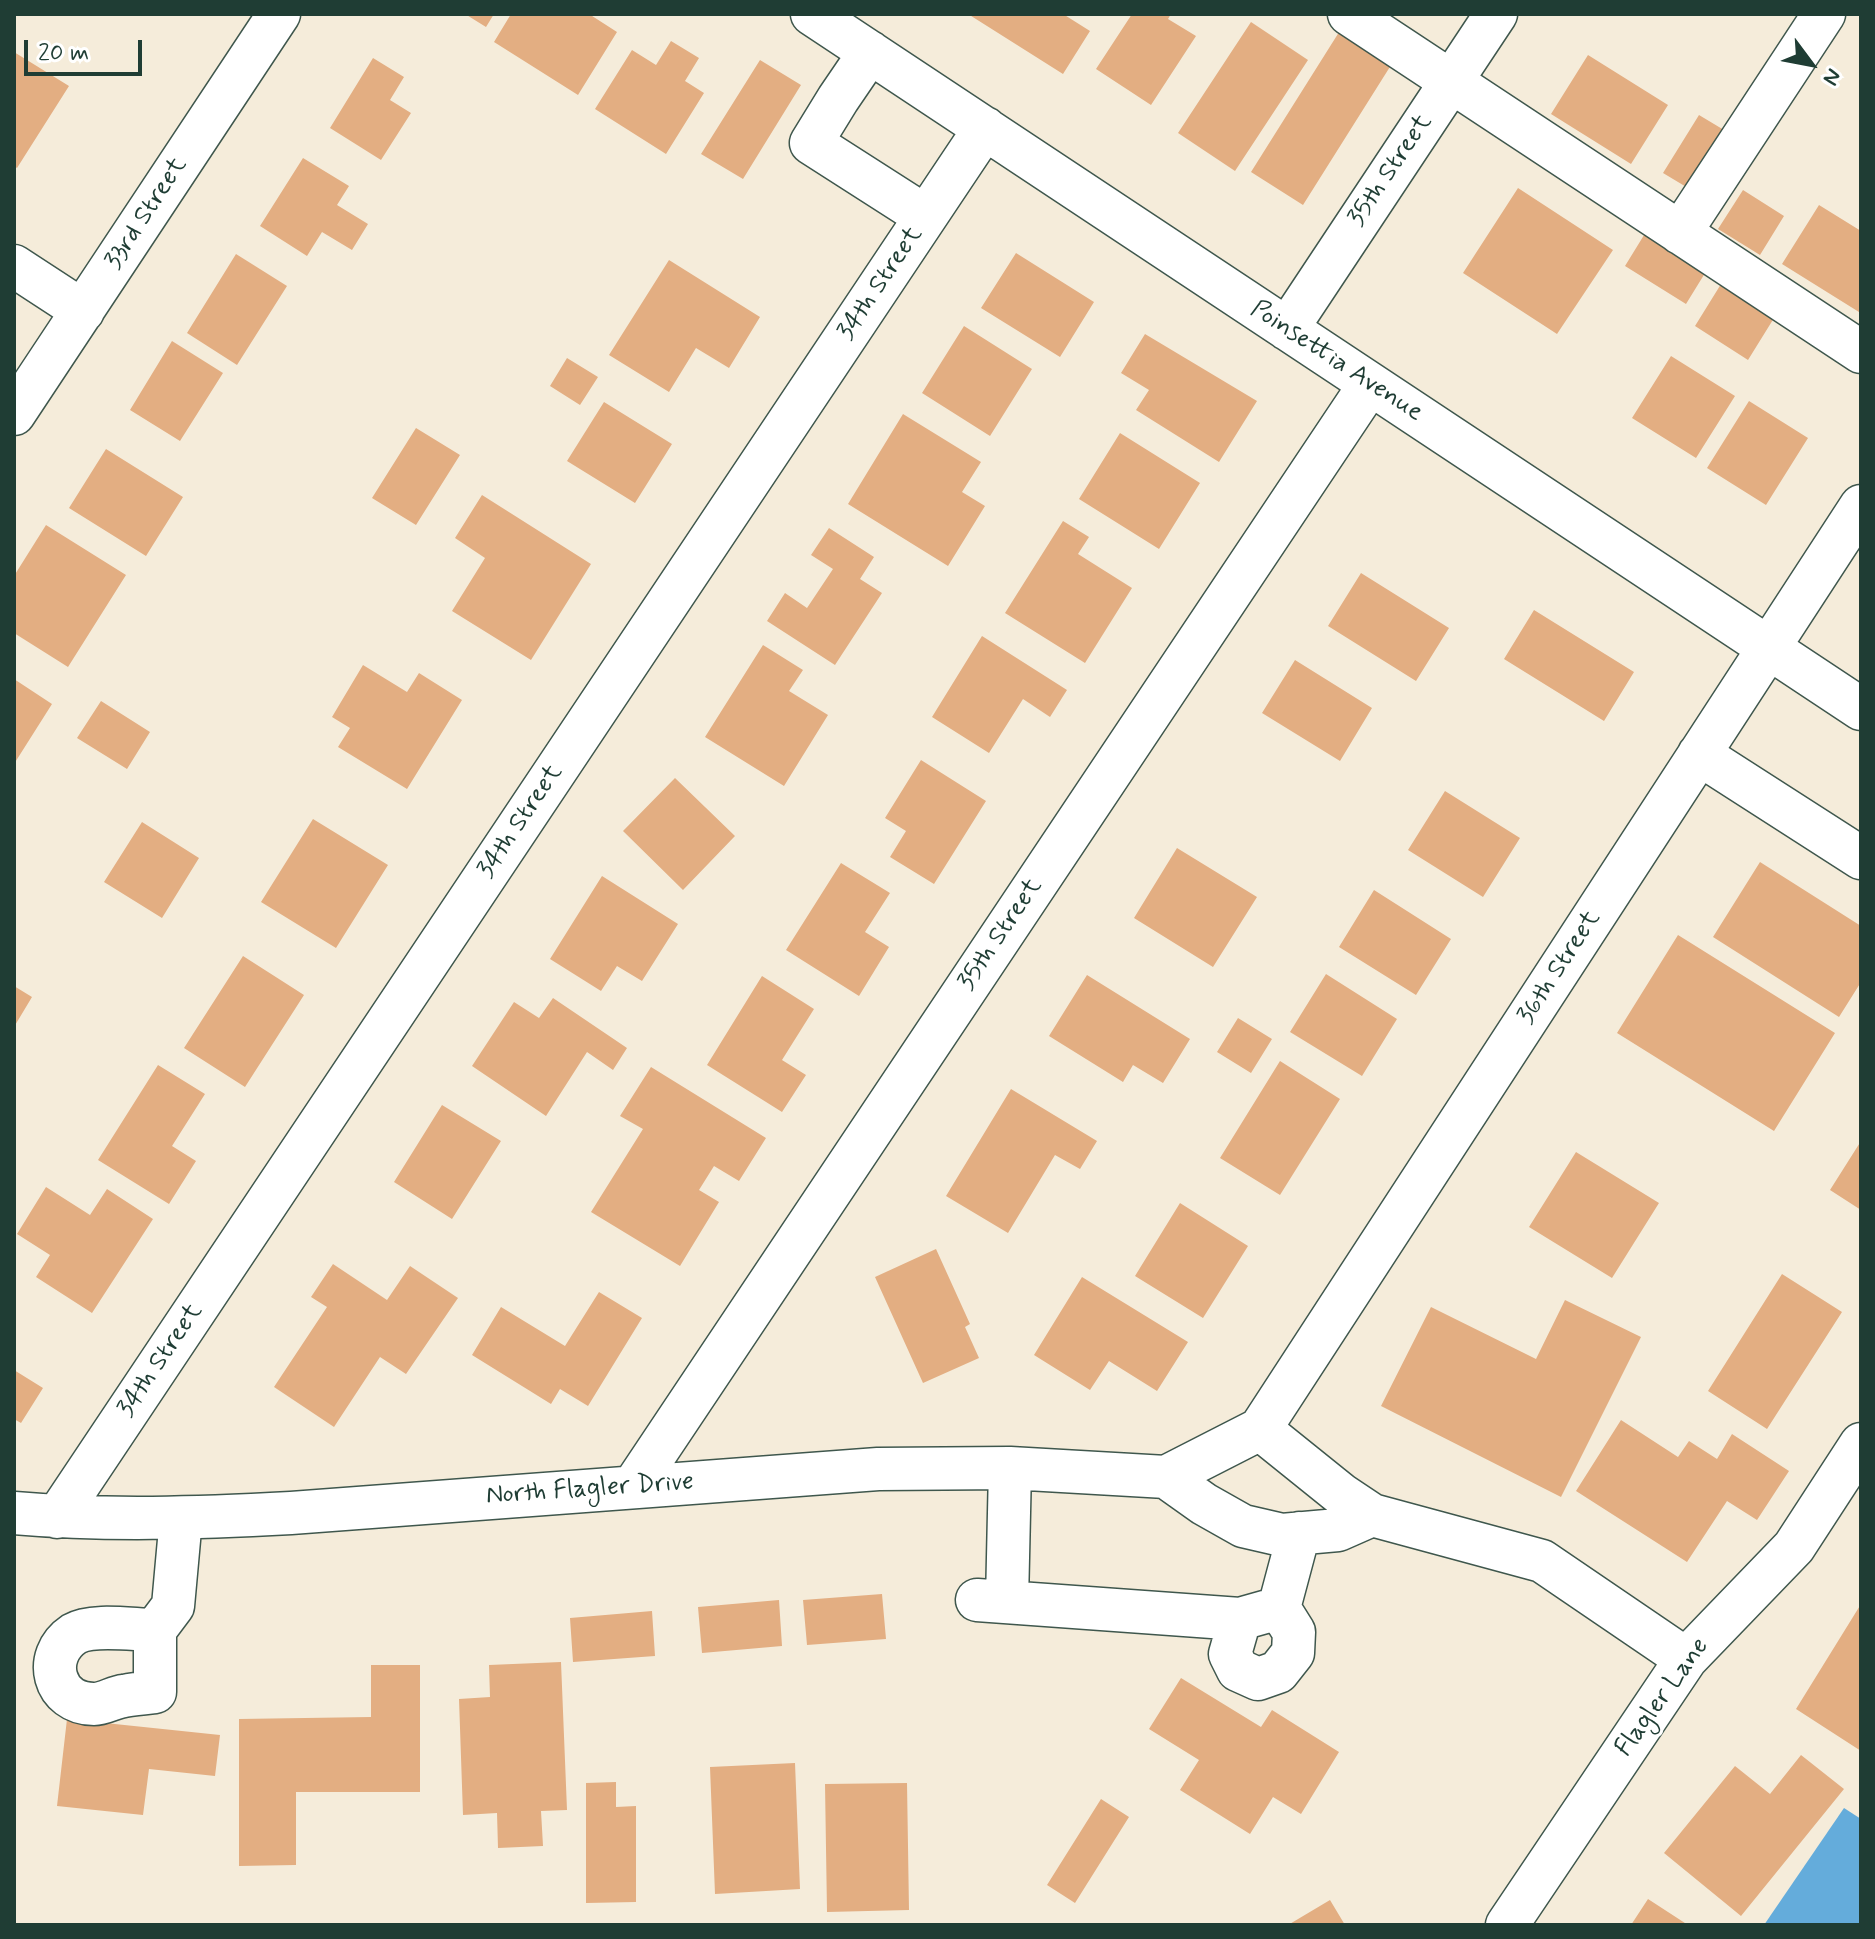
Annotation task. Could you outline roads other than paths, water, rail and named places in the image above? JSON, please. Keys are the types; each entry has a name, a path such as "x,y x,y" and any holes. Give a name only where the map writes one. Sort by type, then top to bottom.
{"street":[{"name":"33rd Street","path":"14,414 279,14"},
{"path":"1349,14 1861,352"},
{"name":"35th Street","path":"1287,329 1496,14"},
{"path":"1680,233 1824,14"},
{"name":"Poinsettia Avenue","path":"828,18 870,52 1861,709"},
{"path":"870,52 811,143 925,216"},
{"name":"34th Street","path":"57,1517 985,128"},
{"path":"14,266 83,311"},
{"name":"35th Street","path":"633,1487 1370,384"},
{"name":"36th Street","path":"1260,1429 1861,506"},
{"path":"1699,754 1861,858"},
{"path":"1372,1515 1338,1530 1282,1535 1243,1526 1166,1477 1260,1429 1342,1495 1372,1515 1542,1561 1686,1659"},
{"name":"Flagler Lane","path":"1507,1925 1686,1659 1794,1547 1861,1444"},
{"path":"1010,1468 992,1601 1260,1613 1299,1533"},
{"name":"North Flagler Drive","path":"14,1513 57,1517 181,1518 291,1513 878,1469 1010,1468 1166,1477"},
{"path":"155,1630 173,1606 181,1518"}],"water":[{"path":"1844,1808 1861,1819 1860,1925 1764,1925"}]}
